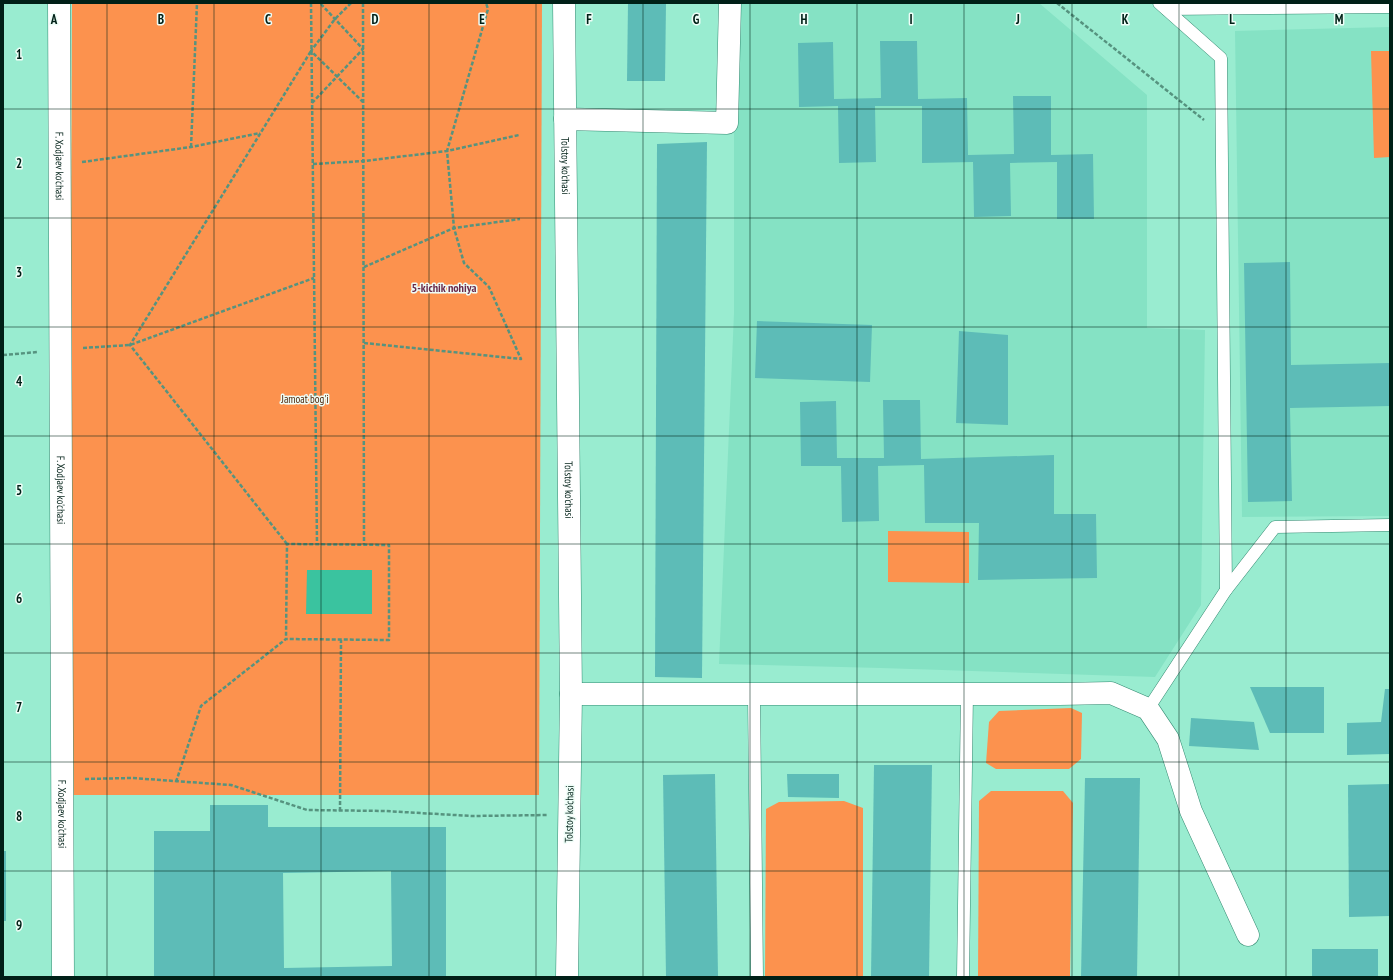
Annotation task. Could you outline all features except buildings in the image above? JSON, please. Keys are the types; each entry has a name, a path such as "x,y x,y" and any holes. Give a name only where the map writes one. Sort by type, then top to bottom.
{"street":[{"name":"F. Xodjaev ko'chasi","path":"59,3 63,977"},
{"name":"Tolstoy ko'chasi","path":"564,3 571,694 567,977"},
{"path":"565,119 727,123 730,3"},
{"path":"571,694 1111,693 1148,709 1168,739 1191,811 1248,935"}],"lane":[{"path":"1163,6 1221,58 1226,590"},
{"path":"1163,6 1390,7"},
{"path":"1148,709 1226,590 1276,527 1390,525"},
{"path":"754,694 757,977"},
{"path":"963,977 967,694"}],"path":[{"path":"191,147 197,3"},
{"path":"310,3 317,544"},
{"path":"320,3 363,49"},
{"path":"130,345 311,51 335,19 352,3"},
{"path":"363,3 364,544"},
{"path":"364,343 521,358 489,287 464,263 454,228 447,151 488,9 486,3"},
{"path":"1057,3 1222,134"},
{"path":"312,104 363,49"},
{"path":"311,51 363,103"},
{"path":"60,165 191,147 261,133"},
{"path":"313,164 364,161 447,151 519,134"},
{"path":"364,267 454,228 520,219"},
{"path":"3,355 130,345 314,278"},
{"path":"130,345 287,544 286,639"},
{"path":"176,782 201,706 286,639 389,640 389,545 287,544"},
{"path":"340,811 341,640"},
{"path":"62,780 132,778 231,785 307,810 472,816 569,815"}],"shaded area":[{"path":"734,3 1039,3 1147,95 1147,328 1205,330 1201,605 1155,677 719,664 734,313"},
{"path":"1390,27 1390,516 1242,517 1235,31"},
{"path":"307,570 372,570 372,614 306,614"}],"green space":[{"name":"Jamoat bog'i","path":"72,3 542,3 539,795 69,795"},
{"path":"1371,51 1390,51 1390,157 1374,158"},
{"path":"888,531 969,532 969,583 888,582"},
{"path":"1071,708 1082,713 1081,759 1069,769 996,769 986,763 989,722 999,711"},
{"path":"991,791 1063,791 1073,803 1070,977 978,977 979,801"},
{"path":"844,801 863,808 863,977 765,977 766,809 779,802"}],"district":[{"name":"5-kichik nohiya","path":"444,287"}]}
